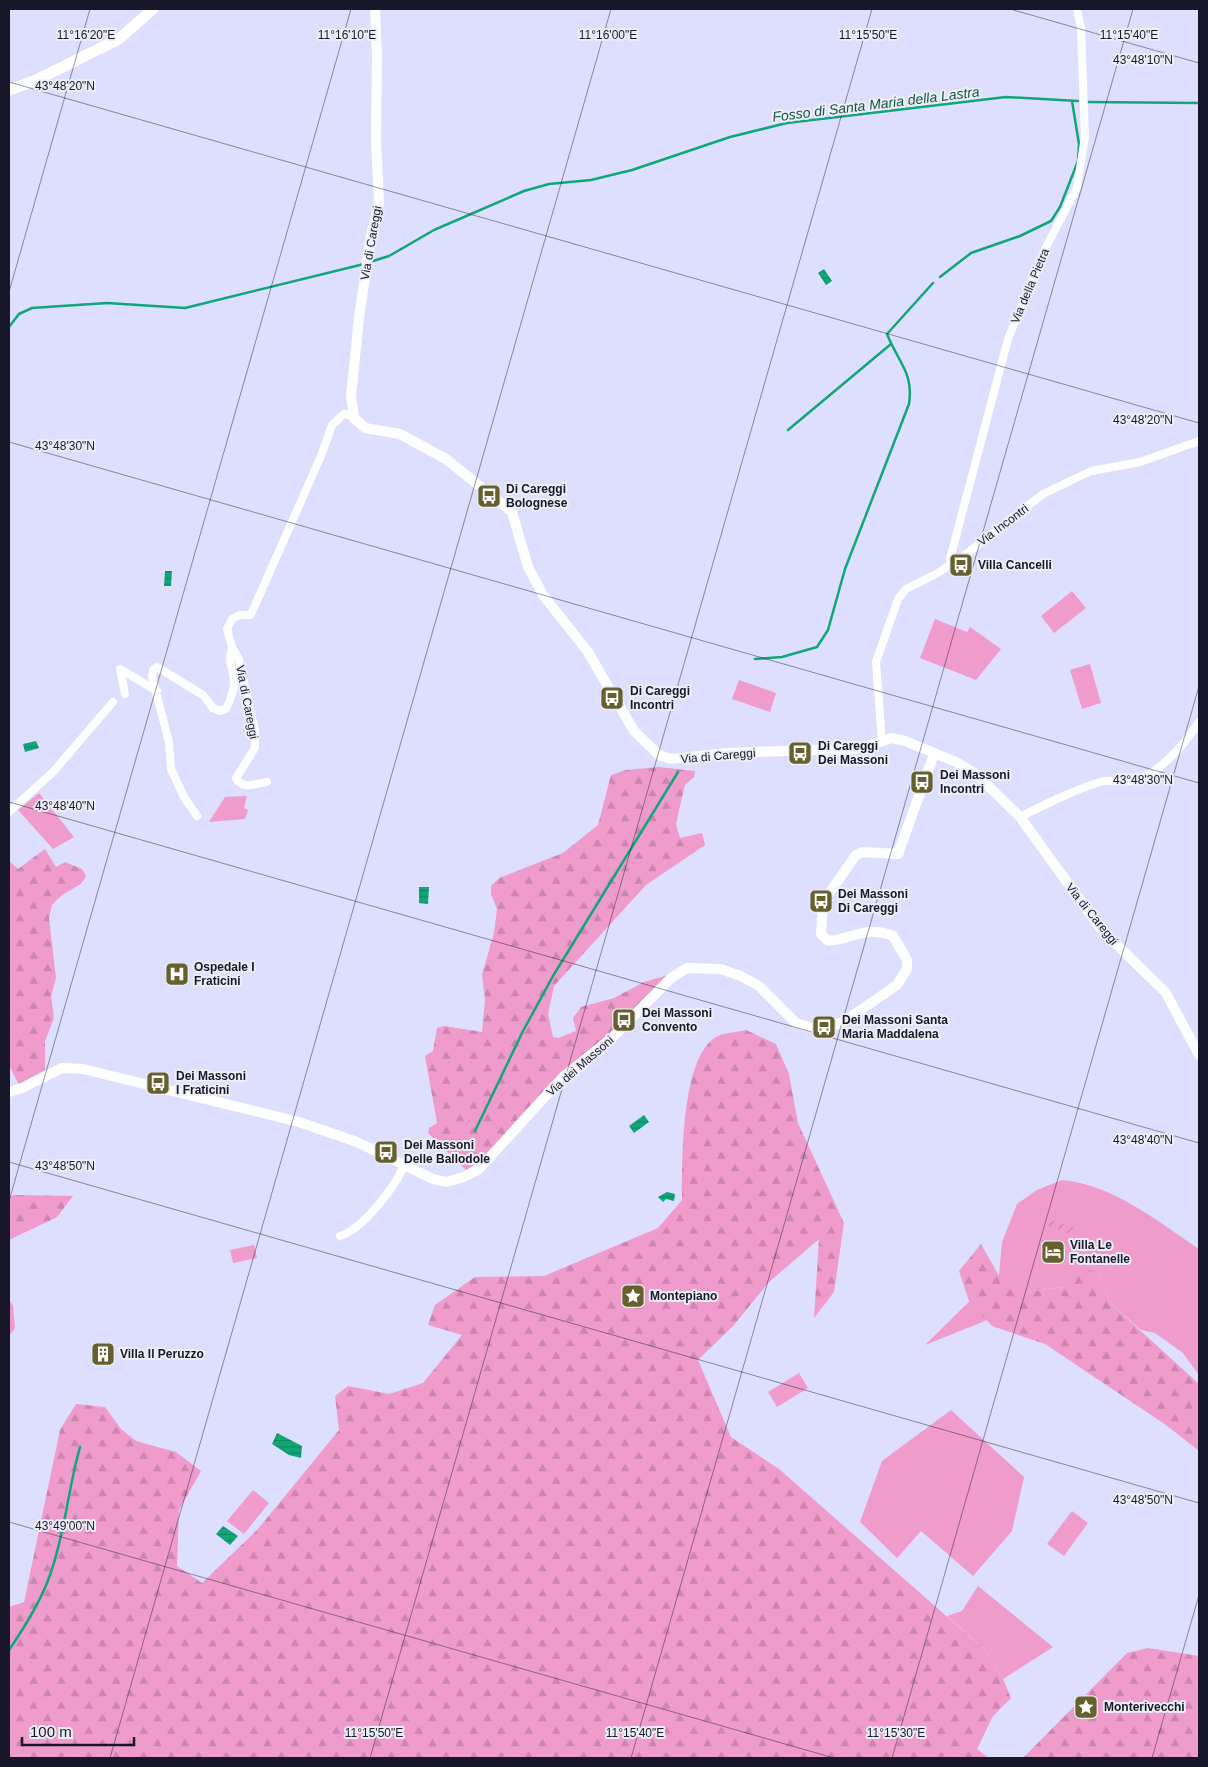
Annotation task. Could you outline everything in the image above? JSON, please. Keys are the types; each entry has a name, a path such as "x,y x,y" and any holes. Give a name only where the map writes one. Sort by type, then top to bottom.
{"main road":[{"path":"9,90 34,81 119,39 153,9"}],"street":[{"name":"Via di Careggi","path":"374,9 377,54 376,139 379,203 371,235 359,318 351,396 354,416 358,424 365,428 400,434 446,459 512,512 528,566 543,595 588,652 634,731 659,755 671,759 727,753 849,749 882,742 891,738 905,741 956,762 976,774 1020,817 1101,929 1166,992 1199,1054"},
{"name":"Via della Pietra","path":"953,562 950,559 1008,339 1046,249 1077,188 1085,136 1081,29 1078,9"},
{"name":"Via di Careggi","path":"266,782 245,786 238,782 236,778 255,748 255,731 239,660 232,648 228,629 232,619 240,615 250,615 254,610 321,456 332,425 344,414 354,416"},
{"name":"Via Incontri","path":"882,742 876,662 898,599 906,589 936,574 1044,494 1091,471 1140,462 1199,441"},
{"name":"Via di Careggi","path":"197,816 184,797 171,769 169,742 152,677 153,670 157,667 203,695 213,708 220,711 226,709 234,682 229,660 232,648"},
{"path":"125,694 120,669 157,691"},
{"path":"9,812 53,772 113,702"},
{"path":"1020,817 1063,795 1103,781 1130,781 1149,773 1165,761 1199,722"},
{"name":"Via dei Massoni","path":"9,1092 22,1088 62,1068 83,1069 299,1122 357,1142 433,1180 446,1182 464,1177 479,1169 563,1077 612,1038 671,978 687,968 720,969 741,976 759,986 796,1023 814,1029 827,1028 843,1022 897,985 907,969 907,960 893,936 874,931 857,933 830,941 825,940 820,931 821,907 840,874 856,855 862,852 898,854 934,754"},
{"path":"340,1236 350,1233 385,1197 404,1166"}],"green space":[{"path":"1072,591 1086,608 1054,633 1041,616"},
{"path":"935,619 967,632 970,627 1001,649 976,680 920,658"},
{"path":"1090,664 1101,703 1082,709 1070,670"},
{"path":"739,680 776,693 770,712 732,699"},
{"path":"659,767 695,771 694,777 685,785 676,824 680,838 702,833 705,845 646,885 554,986 548,1014 553,1037 558,1038 576,1031 573,1018 581,1007 614,998 644,982 668,975 610,1033 551,1083 482,1160 466,1170 428,1133 429,1128 437,1123 425,1056 433,1051 437,1028 444,1026 482,1032 485,999 482,975 494,933 497,909 491,894 491,886 499,878 563,853 598,825 611,775 626,770"},
{"path":"39,793 74,837 53,849 18,810"},
{"path":"247,796 244,808 248,810 245,819 209,822 225,797"},
{"path":"45,849 56,867 65,862 82,869 86,876 81,884 62,895 52,905 49,918 56,978 51,996 54,1018 45,1041 45,1070 19,1085 9,1065 9,861 18,869"},
{"path":"746,1030 776,1044 789,1074 798,1123 844,1223 834,1292 814,1318 819,1239 768,1283 734,1325 698,1360 731,1437 779,1469 985,1650 1003,1679 1011,1698 993,1716 977,1749 989,1758 9,1758 9,1607 24,1602 60,1430 76,1404 105,1407 121,1429 136,1441 176,1452 201,1471 179,1510 177,1566 202,1583 258,1529 339,1430 335,1396 348,1386 389,1394 423,1383 462,1335 428,1325 435,1305 475,1277 544,1276 658,1228 682,1200 683,1139 689,1091 702,1051 716,1037"},
{"path":"1062,1180 1081,1183 1117,1197 1151,1216 1199,1249 1198,1374 1183,1353 1155,1333 1141,1330 1109,1302 1099,1273 1062,1287 1026,1292 985,1321 925,1345 984,1287 999,1276 1002,1242 1017,1204 1037,1190"},
{"path":"9,1196 73,1196 57,1217 9,1240"},
{"path":"1045,1218 1072,1226 1075,1232 1069,1234 1046,1225 1043,1222"},
{"path":"981,1244 999,1276 1026,1292 1062,1287 1074,1265 1099,1273 1109,1302 1199,1384 1199,1451 1166,1425 1045,1344 992,1326 969,1301 959,1271"},
{"path":"254,1245 257,1258 233,1263 230,1250"},
{"path":"9,1299 13,1306 15,1328 9,1336"},
{"path":"799,1373 808,1388 777,1407 768,1392"},
{"path":"951,1410 1024,1477 1012,1531 973,1576 921,1531 897,1558 860,1522 882,1461"},
{"path":"253,1490 269,1503 244,1534 227,1521"},
{"path":"1072,1511 1088,1523 1064,1556 1047,1544"},
{"path":"978,1586 1053,1647 1003,1679 985,1650 947,1616 962,1611"},
{"path":"1148,1648 1199,1656 1199,1758 1023,1758 1127,1653"}],"shaded area":[{"path":"824,269 832,281 826,285 818,273"},
{"path":"165,571 172,571 171,586 164,586"},
{"path":"36,741 39,748 25,752 23,744"},
{"path":"419,887 429,887 428,904 419,903"},
{"path":"644,1115 649,1122 634,1133 629,1126"},
{"path":"667,1192 675,1194 674,1201 666,1199 663,1202 658,1197"},
{"path":"277,1433 302,1446 301,1458 289,1455 272,1444"},
{"path":"223,1526 238,1536 230,1545 216,1534"}],"waterway":[{"name":"Fosso di Santa Maria della Lastra","path":"370,262 389,256 434,230 524,191 549,184 591,180 632,170 730,137 787,123 1006,97 1078,101"},
{"path":"940,277 971,253 1020,236 1051,221 1060,207 1078,161 1079,144 1072,101"},
{"name":"Fosso di Santa Maria della Lastra","path":"1088,102 1199,103"},
{"name":"Fosso di Santa Maria della Lastra","path":"9,327 19,314 32,308 107,303 185,308 364,264"},
{"path":"755,659 782,657 817,647 828,630 845,569 909,404 910,393 907,376 887,334 933,283"},
{"path":"788,430 891,344"},
{"path":"475,1131 523,1031 553,976 678,772"},
{"path":"9,1650 37,1604 50,1575 59,1544 80,1447"}],"place":[{"name":"Di Careggi Bolognese","path":"489,496"},
{"name":"Villa Cancelli","path":"961,565"},
{"name":"Di Careggi Incontri","path":"612,698"},
{"name":"Di Careggi Dei Massoni","path":"800,753"},
{"name":"Dei Massoni Incontri","path":"922,782"},
{"name":"Dei Massoni Di Careggi","path":"821,901"},
{"name":"Ospedale I Fraticini","path":"177,974"},
{"name":"Dei Massoni Convento","path":"624,1020"},
{"name":"Dei Massoni Santa Maria Maddalena","path":"824,1027"},
{"name":"Dei Massoni I Fraticini","path":"158,1083"},
{"name":"Dei Massoni Delle Ballodole","path":"386,1152"},
{"name":"Villa Le Fontanelle","path":"1053,1252"},
{"name":"Montepiano","path":"633,1296"},
{"name":"Villa Il Peruzzo","path":"103,1354"},
{"name":"Monterivecchi","path":"1086,1707"}]}
